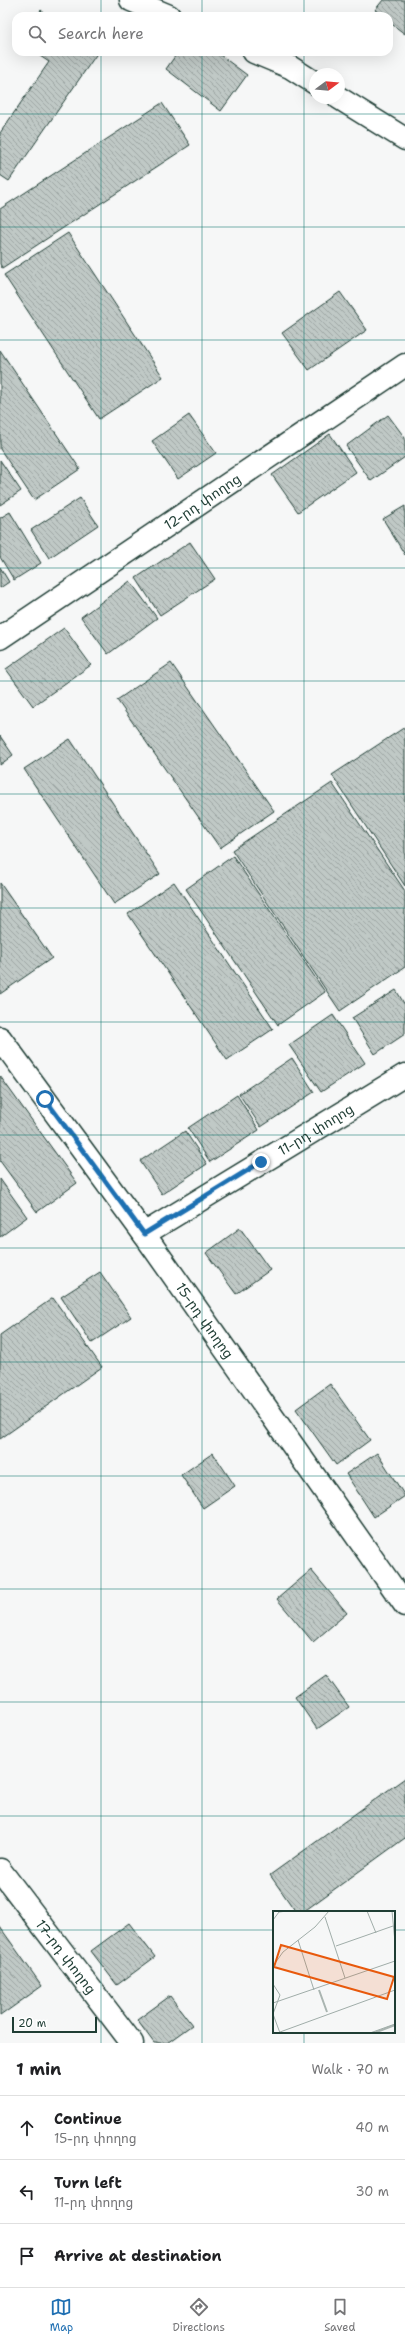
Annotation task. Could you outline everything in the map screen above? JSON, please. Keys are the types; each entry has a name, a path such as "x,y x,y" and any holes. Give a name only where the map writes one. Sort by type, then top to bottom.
{"street":[{"path":"131,0 159,12"},
{"path":"263,56 290,68 309,79"},
{"path":"345,102 405,139"},
{"name":"12-րդ փողոց","path":"0,638 405,365"},
{"name":"15-րդ փողոց","path":"0,1038 144,1234 405,1605"},
{"name":"11-րդ փողոց","path":"144,1234 405,1075"},
{"name":"17-րդ փողոց","path":"0,1870 132,2043"}],"building":[{"path":"383,0 405,0 405,34 393,25 393,12 377,12 375,10"},
{"path":"40,56 95,56 9,181 0,175 0,133 49,62"},
{"path":"175,56 221,56 247,75 221,111 166,69"},
{"path":"162,103 190,145 2,268 0,264 0,209"},
{"path":"68,233 163,377 99,419 4,275"},
{"path":"340,292 367,330 309,370 282,333"},
{"path":"0,350 80,469 34,500 0,449"},
{"path":"189,415 216,453 178,479 152,441"},
{"path":"388,415 405,438 405,457 371,481 346,446"},
{"path":"330,434 356,472 298,512 272,475"},
{"path":"0,460 21,491 0,505"},
{"path":"80,498 98,525 49,558 31,530"},
{"path":"405,506 405,555 383,519"},
{"path":"10,512 41,563 14,580 0,557 0,518"},
{"path":"190,542 215,579 160,615 136,578"},
{"path":"0,567 9,582 0,588"},
{"path":"130,581 157,618 108,654 81,617"},
{"path":"64,628 91,665 33,706 6,669"},
{"path":"171,663 274,811 220,848 117,700"},
{"path":"405,727 405,886 332,775"},
{"path":"0,736 13,755 0,765"},
{"path":"70,739 160,874 114,904 24,769"},
{"path":"332,783 405,891 405,967 340,1011 232,850"},
{"path":"233,856 325,992 278,1025 186,889"},
{"path":"174,882 273,1029 227,1060 128,914"},
{"path":"0,883 52,958 0,994"},
{"path":"396,990 405,1005 405,1034 375,1054 352,1018"},
{"path":"333,1015 365,1063 321,1092 289,1045"},
{"path":"292,1058 314,1092 261,1127 239,1094"},
{"path":"0,1076 77,1183 37,1212 0,1161"},
{"path":"237,1095 259,1130 210,1162 188,1128"},
{"path":"185,1131 207,1164 162,1194 140,1161"},
{"path":"0,1179 27,1217 0,1237"},
{"path":"240,1228 270,1270 236,1294 206,1253"},
{"path":"100,1272 131,1317 92,1343 61,1297"},
{"path":"53,1298 102,1367 0,1439 0,1335"},
{"path":"330,1384 370,1440 336,1465 296,1409"},
{"path":"213,1453 235,1486 203,1508 181,1475"},
{"path":"377,1453 405,1496 374,1517 346,1474"},
{"path":"311,1570 347,1613 313,1642 277,1599"},
{"path":"326,1675 349,1707 317,1729 295,1697"},
{"path":"405,1778 405,1838 304,1911 295,1911 270,1875"},
{"path":"129,1923 155,1957 117,1985 91,1951"},
{"path":"0,1927 42,1986 0,2016"},
{"path":"170,1996 192,2025 167,2043 154,2043 137,2020"}],"route":[{"path":"45,1099 144,1234 261,1162"}]}
